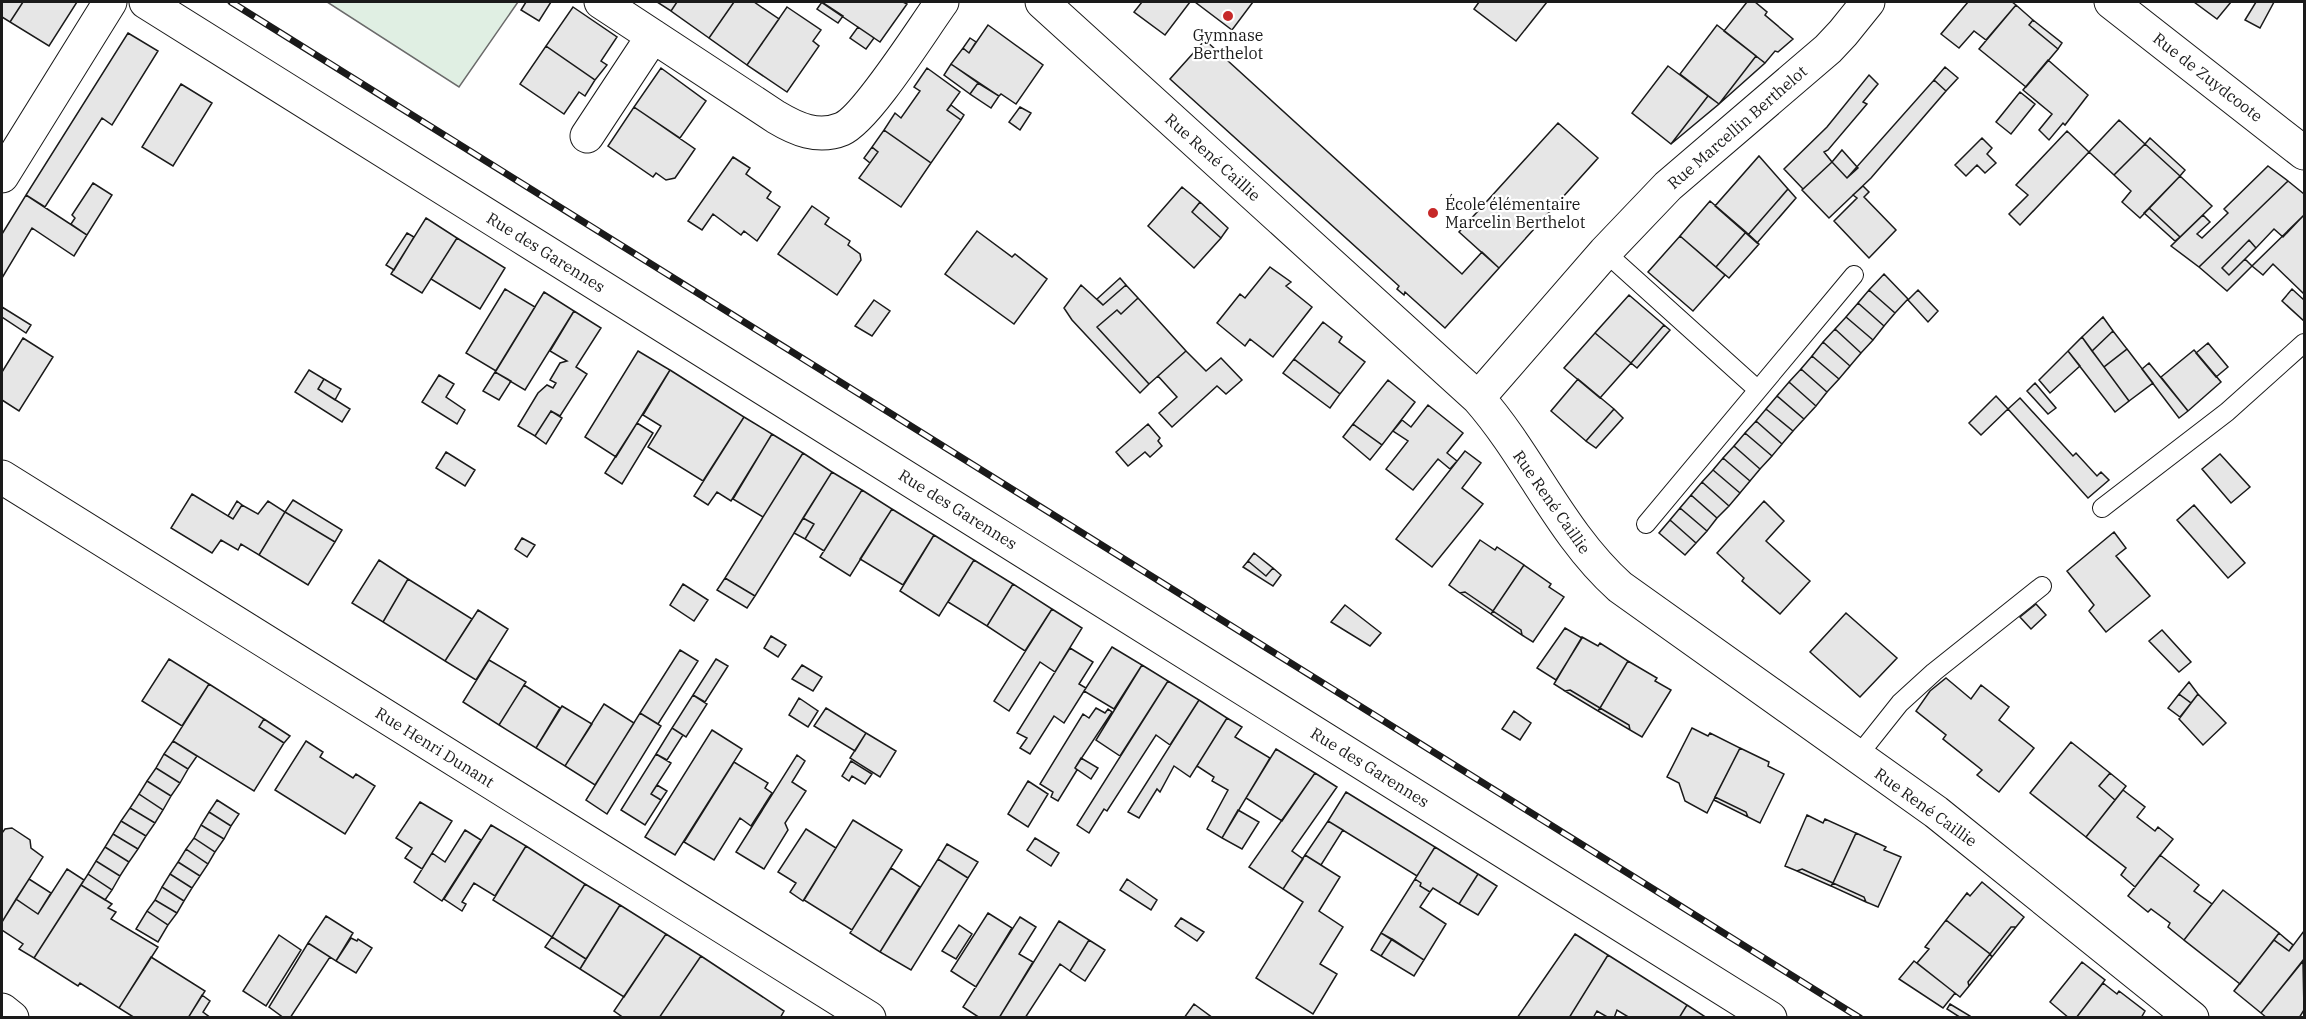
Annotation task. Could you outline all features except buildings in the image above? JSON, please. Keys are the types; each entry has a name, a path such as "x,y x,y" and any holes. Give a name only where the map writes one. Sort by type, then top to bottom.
{"street":[{"path":"2,176 110,2"},
{"name":"Rue des Garennes","path":"146,2 1770,1017"},
{"path":"601,2 783,121 802,130 822,133 841,130 863,113 942,2"},
{"name":"Rue René Caillie","path":"1042,2 1478,398 1501,427 1562,520 1606,574 1635,598 1943,817 2192,1017"},
{"name":"Rue Marcellin Berthelot","path":"1478,398 1605,252 1680,174 1828,49 1868,2"},
{"name":"Rue de Zuydcoote","path":"2111,2 2304,153"},
{"path":"587,136 653,36"},
{"name":"Rue Henri Dunant","path":"2,477 869,1017"},
{"path":"2,1010 12,1017"}],"lane":[{"path":"1605,252 1758,390"},
{"path":"1646,524 1854,275"},
{"path":"2102,508 2227,412 2304,343"},
{"path":"1857,757 1900,703 1934,672 2042,585"}],"green space":[{"path":"327,2 518,2 459,87"}],"railway":[{"path":"231,2 1860,1018"}],"place":[{"name":"Gymnase Berthelot","path":"1228,16"},
{"name":"École élémentaire Marcelin Berthelot","path":"1433,213"}]}
